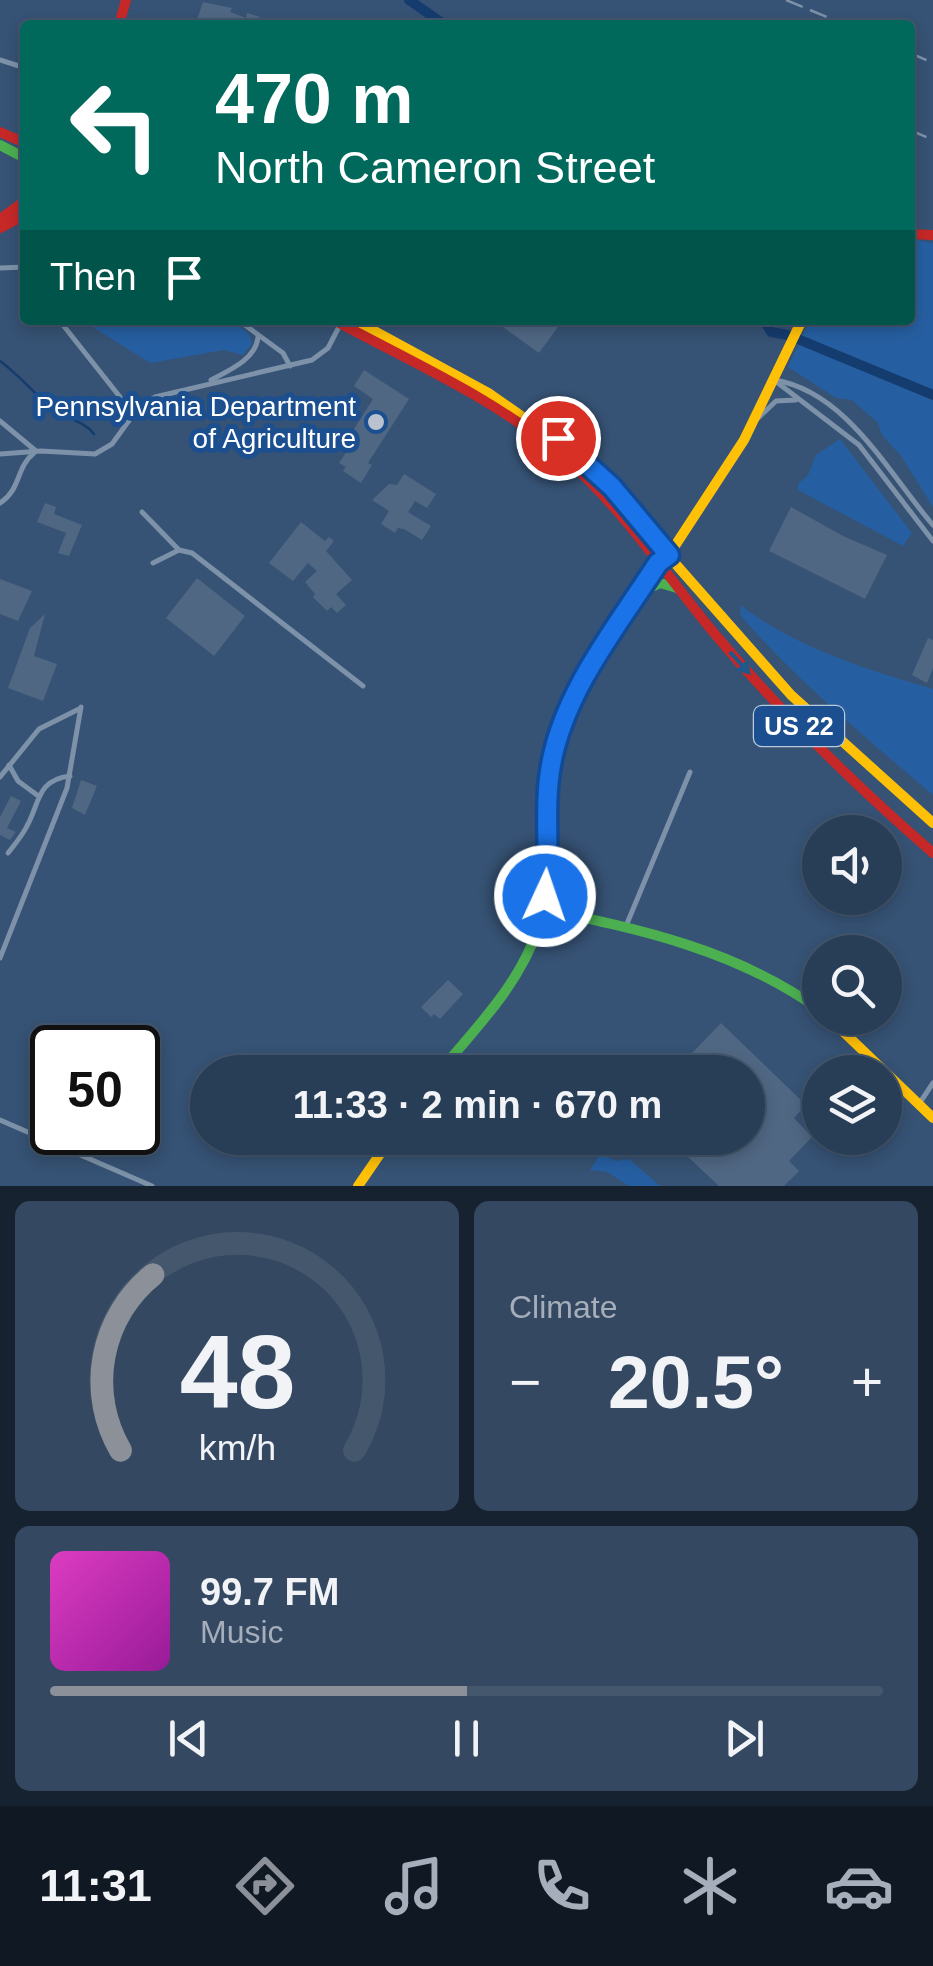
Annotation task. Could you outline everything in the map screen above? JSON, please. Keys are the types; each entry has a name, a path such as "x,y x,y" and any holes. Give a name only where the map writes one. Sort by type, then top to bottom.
{"main road":[{"name":"US 22","path":"351,325 500,412 544,441 588,480 798,724 933,853"},
{"name":"US 22","path":"352,325 508,406 558,438 612,487 791,695 933,822"},
{"path":"453,1055 510,986 530,952 543,909 548,868 548,788 557,740 583,684 658,563 669,555 754,423 800,325"},
{"path":"640,593 660,583 677,588"},
{"path":"543,909 726,953 776,978 802,997"},
{"path":"847,1035 933,1118"},
{"path":"358,1186 379,1155"}],"street":[{"path":"63,325 124,403 130,419"},
{"path":"244,325 276,349 290,366"},
{"path":"0,454 36,451 92,455 112,444 130,419 155,397 290,366 320,355 341,325"},
{"path":"204,383 246,358 258,346 258,337"},
{"path":"774,380 859,445 933,540"},
{"path":"774,380 813,397 856,429 884,458 933,526"},
{"path":"754,423 776,401 798,400"},
{"path":"0,421 36,451"},
{"path":"0,503 13,493 24,463 36,451"},
{"path":"142,512 178,550 192,553 363,686"},
{"path":"153,563 178,550"},
{"path":"0,777 39,729 81,707 70,776 0,958"},
{"path":"9,764 18,781 37,795"},
{"path":"626,926 690,772"},
{"path":"8,853 26,827 37,795 55,778 70,776"},
{"path":"919,1104 933,1083"},
{"path":"0,1120 152,1186"}],"shaded area":[{"path":"915,240 933,243 933,507 901,456 882,435 878,423 852,400 836,398 788,367 808,325 915,325"},
{"path":"90,325 239,325 249,334 252,344 243,355 224,350 150,363"},
{"path":"840,439 912,533 903,546 798,490 816,455"},
{"path":"740,605 808,645 933,689 933,795 786,664 741,616"},
{"path":"599,1155 617,1161 629,1159 660,1186 629,1186 607,1172 590,1170"}],"building":[{"path":"203,2 232,8 230,12 246,18 247,13 260,17 259,20 197,20"},
{"path":"500,325 559,325 539,353"},
{"name":"Pennsylvania Department of Agriculture","path":"364,370 409,399 368,463 372,465 361,483 343,471 346,467 339,463 349,448 344,445 373,399 354,386"},
{"path":"404,474 436,494 427,508 415,501 408,512 431,526 422,540 404,529 398,528 395,533 381,524 389,511 372,500 389,484 397,485"},
{"path":"45,503 56,507 54,514 82,525 69,556 58,553 66,533 37,522"},
{"path":"791,507 887,555 865,599 769,551"},
{"path":"301,522 325,541 329,537 334,541 326,551 352,580 336,594 346,605 337,613 331,607 327,611 313,597 315,594 305,582 317,571 308,563 293,581 269,563"},
{"path":"197,578 245,616 214,656 166,618"},
{"path":"0,579 32,591 18,621 0,614"},
{"path":"45,614 34,656 57,664 43,701 8,688 30,628"},
{"path":"928,638 933,640 933,668 927,683 912,675"},
{"path":"81,780 97,786 85,815 72,808"},
{"path":"11,796 21,801 7,828 16,832 10,840 0,835 0,817"},
{"path":"448,980 463,994 440,1019 434,1014 431,1017 421,1007"},
{"path":"721,1023 754,1055 690,1055"},
{"path":"765,1065 802,1101 802,1109 794,1118 802,1126 802,1147 789,1161 799,1171 784,1186 719,1186 686,1155 765,1155"}],"waterway":[{"path":"409,0 438,20"},
{"path":"767,325 771,332 788,335 933,395"},
{"path":"0,361 53,410 94,434"}],"railway":[{"path":"786,0 834,20"},
{"path":"915,55 933,63"},
{"path":"915,132 933,140"}],"traffic: fast":[{"path":"0,145 20,155"},
{"path":"639,593 660,583 677,588"},
{"path":"453,1055 496,1004 520,968 538,928 545,894 549,791 557,744 574,700 622,618"},
{"path":"543,909 688,945 755,972 802,998"}],"traffic: slow":[{"path":"363,325 490,394 584,460 791,695 933,823"},
{"path":"622,618 658,563 669,555 744,440 800,325"},
{"path":"847,1035 933,1118"},
{"path":"358,1186 379,1155"}],"traffic: jam":[{"path":"120,20 126,0"},
{"path":"0,132 20,141"},
{"path":"0,219 20,205"},
{"path":"0,228 20,218"},
{"path":"915,234 933,235"},
{"path":"344,325 484,401 567,460 626,521 714,633 792,720 933,853"}],"place":[{"name":"Pennsylvania Department of Agriculture","path":"376,422"}],"route":[{"path":"545,896 548,788 562,727 593,667 658,563 669,555 612,487 558,438"}]}
